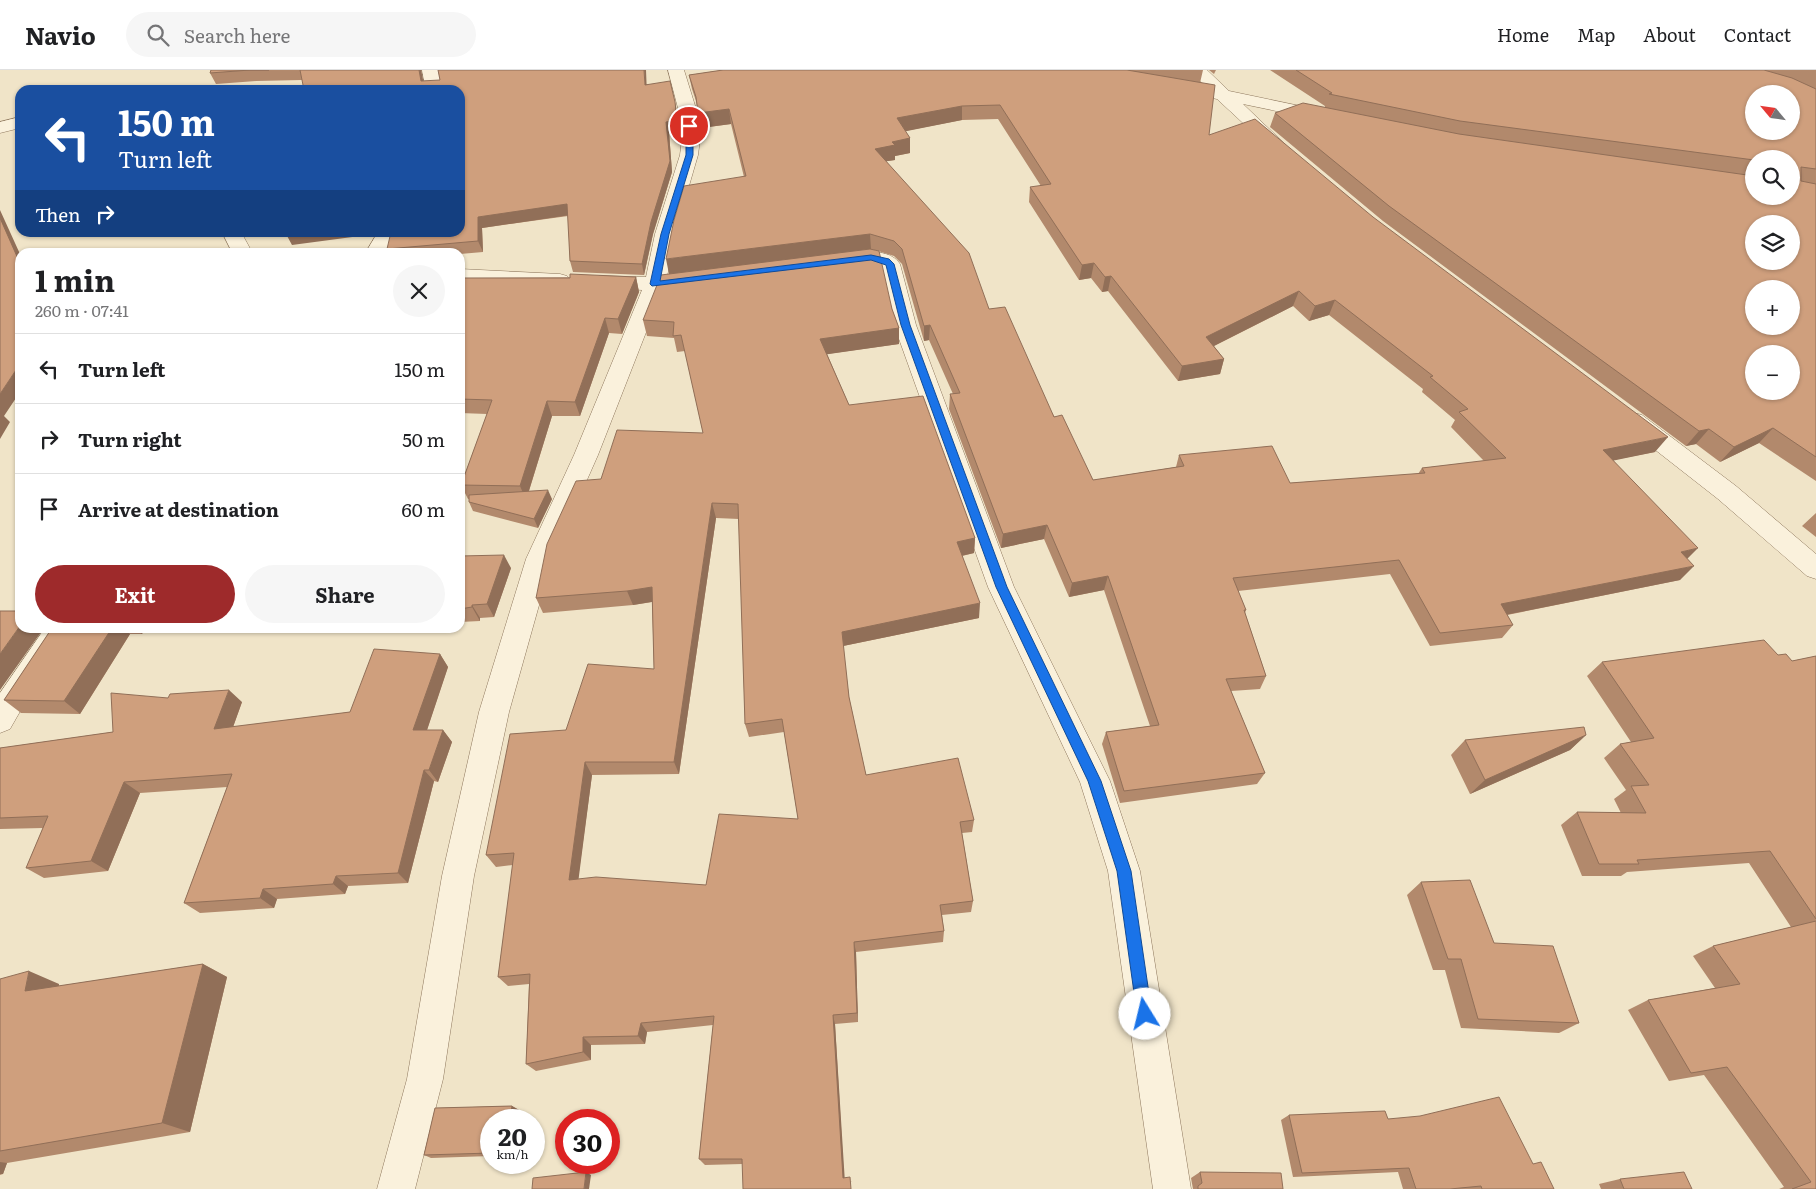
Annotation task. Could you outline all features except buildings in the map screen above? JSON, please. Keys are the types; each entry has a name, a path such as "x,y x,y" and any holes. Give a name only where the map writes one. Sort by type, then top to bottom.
{"street":[{"path":"430,70 433,85"},
{"path":"396,1189 426,1079 458,876 500,693 539,559 586,455 655,284 665,234 689,155 691,139 688,112 676,70"},
{"path":"1198,70 1241,114 1292,158"},
{"path":"1162,84 1222,94 1341,120"},
{"path":"0,128 15,124"},
{"path":"234,237 240,248"},
{"path":"378,248 385,237"},
{"path":"821,264 871,257 890,264 905,325 1001,587 1094,781 1124,871 1172,1189"},
{"path":"465,274 655,284 714,277"},
{"path":"1616,408 1717,484 1816,569"},
{"path":"0,720 20,685 56,633"}],"route":[{"path":"689,126 691,139 689,155 665,234 655,284 871,257 890,264 905,325 1001,587 1094,781 1124,871 1145,1014"}]}
